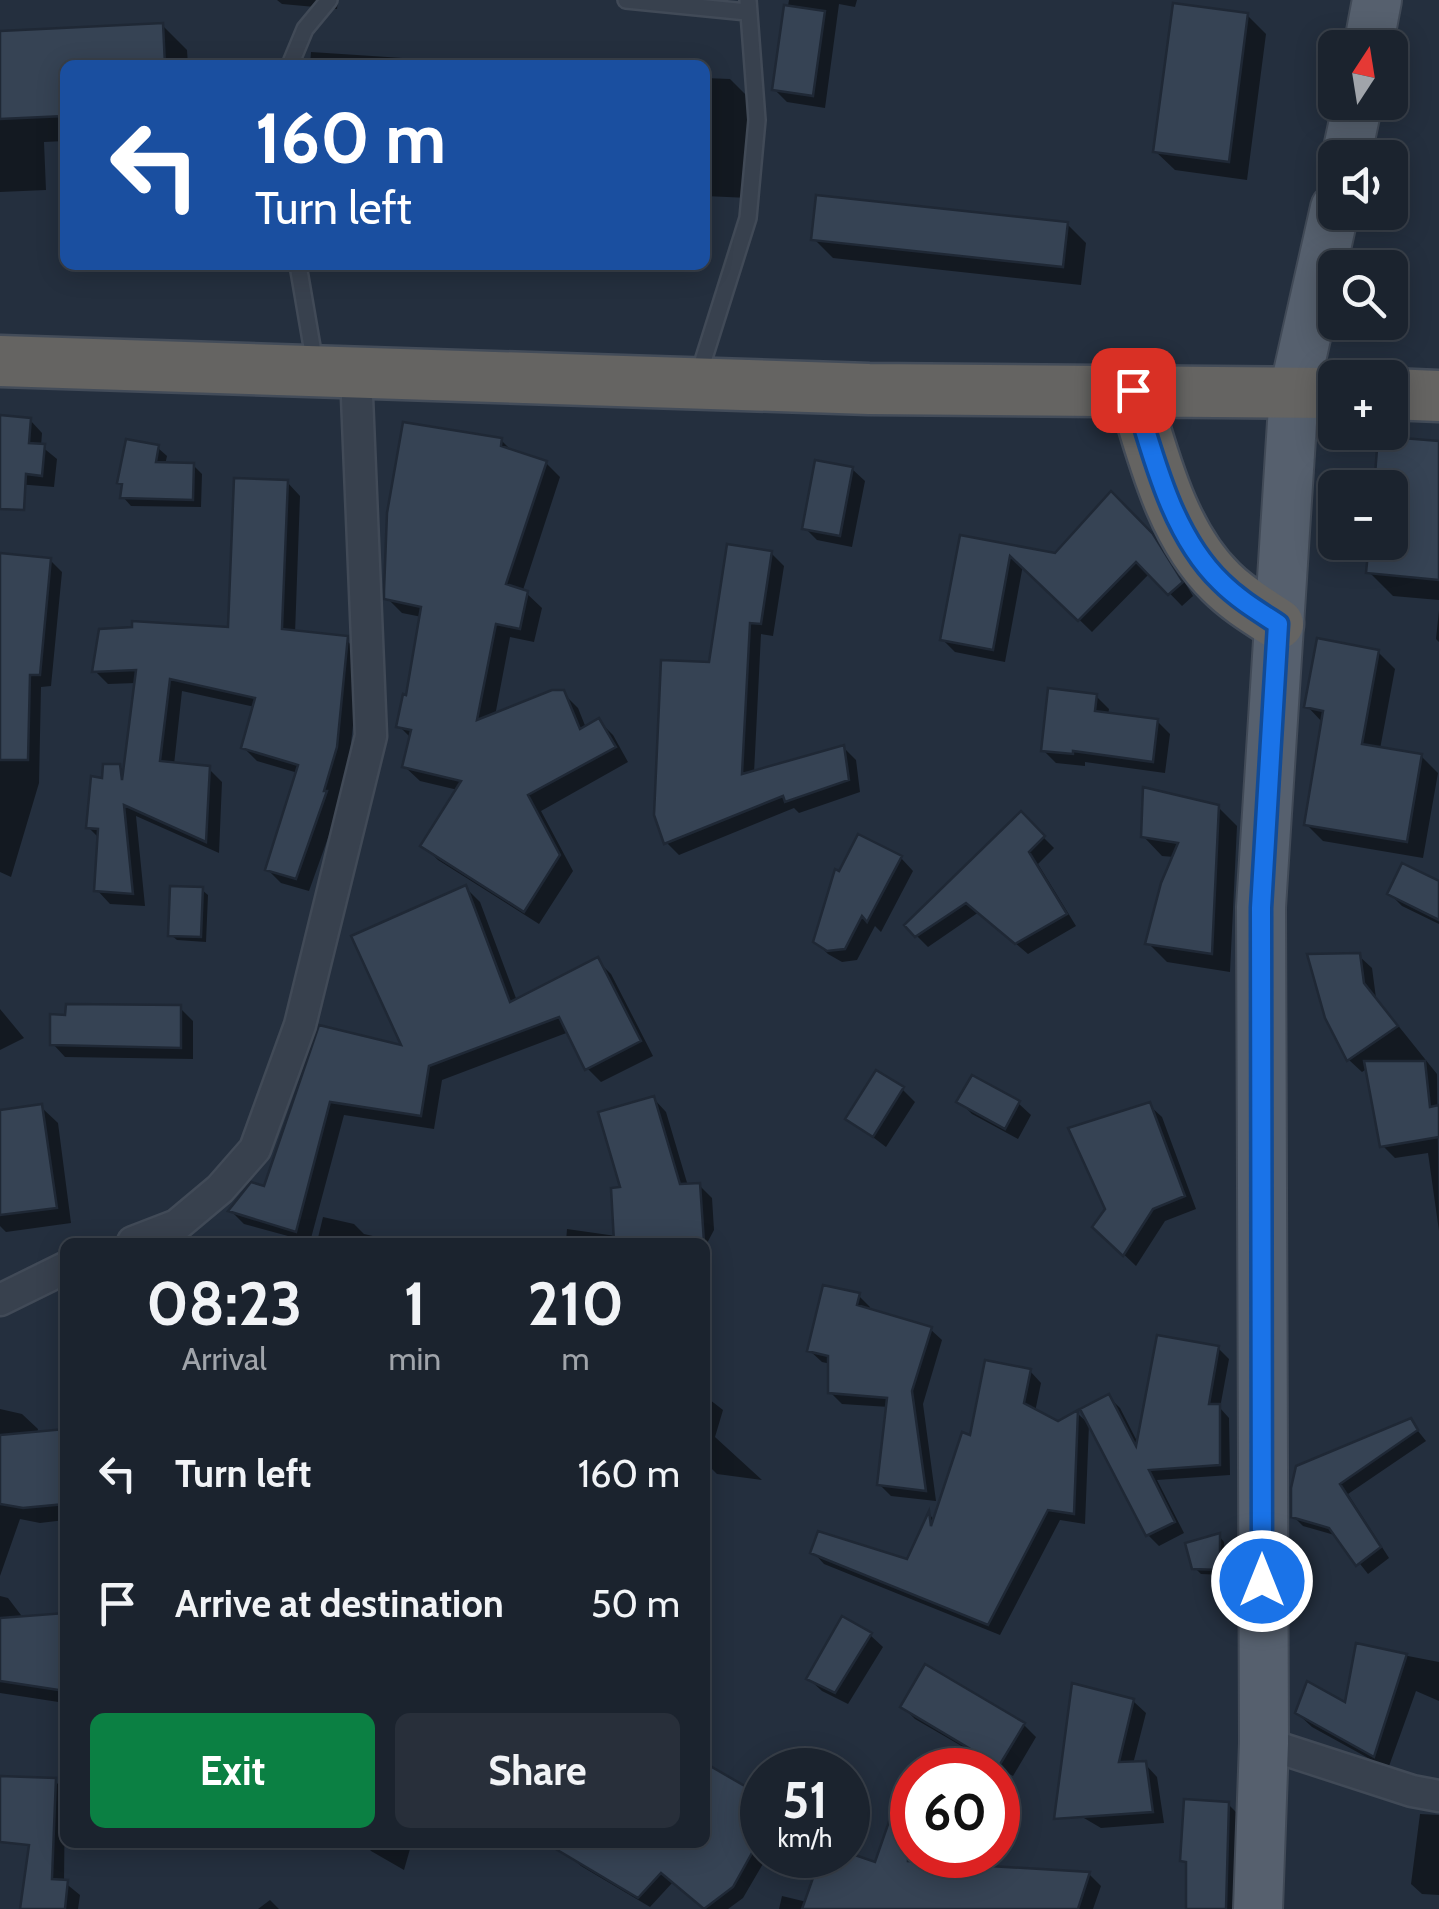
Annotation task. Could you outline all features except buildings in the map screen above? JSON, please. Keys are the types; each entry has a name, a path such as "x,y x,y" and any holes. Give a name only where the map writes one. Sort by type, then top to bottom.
{"highway":[{"path":"0,361 868,390 1314,392"},
{"path":"1133,390 1164,484 1194,546 1218,580 1278,624"},
{"path":"1408,395 1439,396"}],"main road":[{"path":"1371,30 1376,0"},
{"path":"1258,1909 1264,1743 1261,908 1278,624 1314,392 1332,230"}],"street":[{"path":"143,1238 177,1225 220,1189 255,1149 300,1026 372,736 336,373"},
{"path":"0,1300 60,1270"},
{"path":"1264,1743 1412,1792 1439,1796"}],"lane":[{"path":"292,60 305,29 329,0"},
{"path":"626,0 747,6 758,120 748,218 696,384"},
{"path":"300,270 336,373"}],"route":[{"path":"1133,390 1164,484 1194,546 1218,580 1278,624 1261,908 1262,1581"}]}
